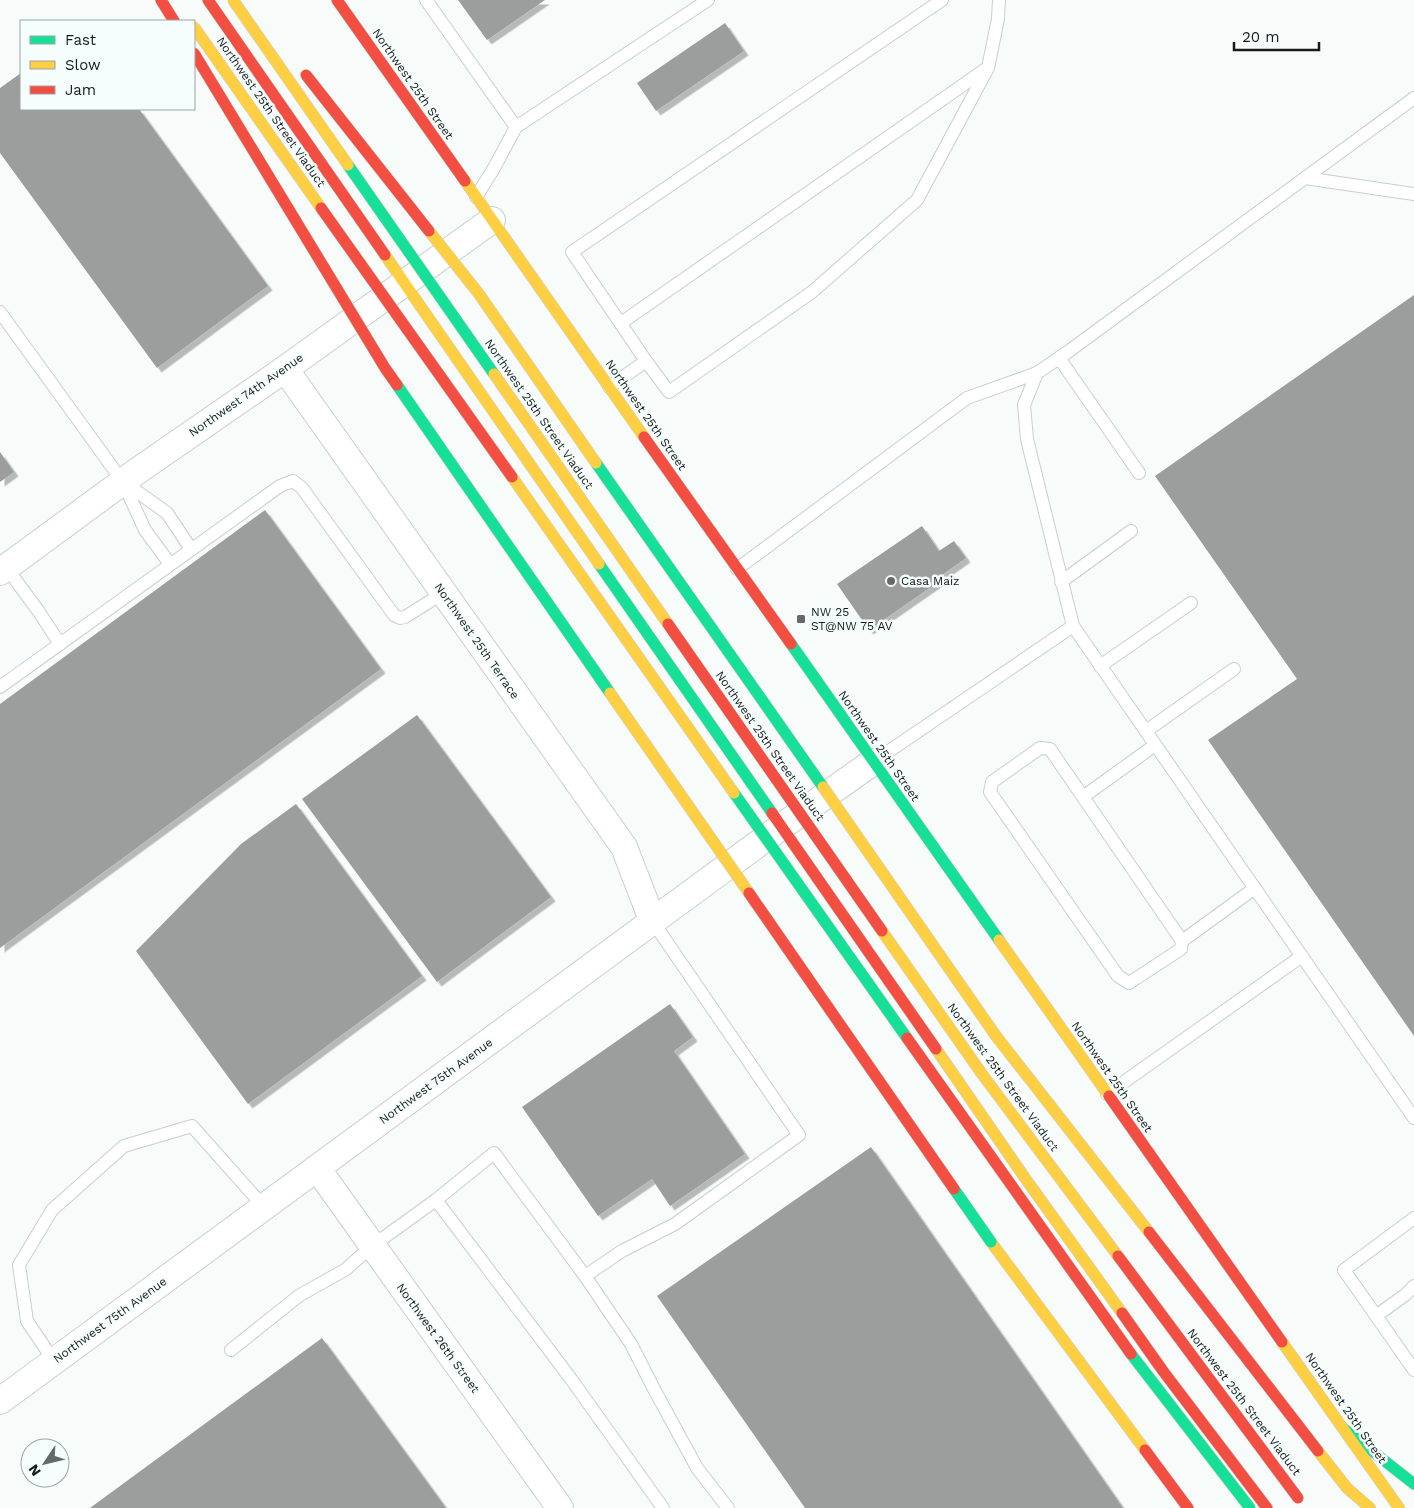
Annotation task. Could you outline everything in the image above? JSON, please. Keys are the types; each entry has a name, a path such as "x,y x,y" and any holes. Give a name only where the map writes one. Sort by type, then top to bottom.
{"main road":[{"path":"162,0 173,20"},
{"path":"208,0 1031,1186 1163,1371 1267,1508"},
{"name":"Northwest 25th Street Viaduct","path":"233,0 982,1074 1306,1508"},
{"name":"Northwest 25th Street","path":"337,0 1399,1508"},
{"name":"Northwest 25th Street Viaduct","path":"195,28 1118,1337 1250,1508"},
{"path":"195,55 385,368 991,1242 1188,1508"},
{"path":"302,70 479,294 996,1036 1347,1488 1370,1508"},
{"path":"1344,1429 1414,1484"}],"street":[{"name":"Northwest 74th Avenue","path":"3,570 123,482 492,220"},
{"name":"Northwest 25th Terrace","path":"285,368 624,847 653,922"},
{"name":"Northwest 75th Avenue","path":"0,1401 873,762"},
{"name":"Northwest 26th Street","path":"317,1168 560,1508"}],"lane":[{"path":"426,0 516,127"},
{"path":"476,197 516,127 708,0"},
{"path":"942,0 572,252 669,392 812,292 917,200 988,68 998,19 998,0"},
{"path":"621,323 988,68"},
{"path":"737,569 967,398 1037,373 1059,358 1414,98"},
{"path":"1305,178 1414,194"},
{"path":"0,312 123,482 145,530 170,564"},
{"path":"1059,358 1139,473"},
{"path":"609,386 646,361"},
{"path":"1037,373 1024,405 1027,439 1072,626 1414,1118"},
{"path":"0,687 280,486 293,481 302,488 394,615 400,618 405,617 443,593"},
{"path":"123,482 167,513 191,549"},
{"path":"1061,582 1130,531"},
{"path":"3,570 39,612 60,644"},
{"path":"1100,666 1191,603"},
{"path":"873,762 1072,626"},
{"path":"1146,731 1234,669"},
{"path":"1083,797 1156,745"},
{"path":"1040,748 1050,749 1083,797 1182,941 1181,950 1129,983 1118,976 990,792 992,782 1040,748"},
{"path":"1182,941 1255,888"},
{"path":"586,1276 622,1251 675,1224 798,1135 653,922"},
{"path":"1107,1094 1302,956"},
{"path":"54,1362 28,1322 19,1265 52,1210 124,1146 192,1126 264,1207"},
{"path":"230,1350 300,1295 345,1270 372,1246 436,1200 494,1153 586,1276 631,1344 697,1468 728,1508"},
{"path":"436,1200 664,1508"},
{"path":"1414,1218 1344,1270 1414,1370"},
{"path":"1376,1316 1412,1292 1414,1273"}],"building":[{"path":"458,0 545,0 487,40"},
{"path":"725,23 744,51 656,111 637,83"},
{"path":"20,74 20,110 140,110 268,286 157,368 0,153 0,88"},
{"path":"1414,295 1414,1036 1208,740 1297,679 1155,476"},
{"path":"0,452 14,472 0,482"},
{"path":"265,510 381,669 0,948 0,704"},
{"name":"Casa Maiz","path":"922,526 939,551 954,541 966,558 942,575 944,578 869,630 837,584"},
{"path":"417,715 551,897 437,982 302,799"},
{"path":"296,804 422,976 248,1104 136,951 241,844"},
{"path":"670,1004 693,1037 674,1051 745,1154 670,1206 652,1179 598,1216 522,1107"},
{"path":"871,1147 1123,1508 805,1508 657,1296"},
{"path":"322,1338 446,1508 90,1508"}],"traffic: fast":[{"path":"348,165 494,374"},
{"path":"397,385 610,693"},
{"path":"596,463 823,787"},
{"path":"599,564 772,813"},
{"path":"791,644 999,940"},
{"path":"734,793 907,1038"},
{"path":"954,1189 991,1242"},
{"path":"1131,1354 1250,1508"},
{"path":"1344,1429 1414,1484"}],"traffic: slow":[{"path":"233,0 348,165"},
{"path":"195,28 321,208"},
{"path":"465,181 644,437"},
{"path":"429,231 479,294 596,463"},
{"path":"385,255 599,564"},
{"path":"494,374 668,624"},
{"path":"512,477 734,793"},
{"path":"610,693 749,893"},
{"path":"823,787 996,1036"},
{"path":"882,931 982,1074 1118,1256"},
{"path":"999,940 1109,1096"},
{"path":"996,1036 1149,1232"},
{"path":"936,1049 1025,1178 1122,1313"},
{"path":"991,1242 1145,1450"},
{"path":"1282,1342 1399,1508"},
{"path":"1318,1451 1347,1488 1370,1508"}],"traffic: jam":[{"path":"161,0 173,20"},
{"path":"208,0 385,255"},
{"path":"337,0 465,181"},
{"path":"195,55 397,385"},
{"path":"306,75 429,231"},
{"path":"321,208 512,477"},
{"path":"644,437 791,644"},
{"path":"668,624 882,931"},
{"path":"772,813 936,1049"},
{"path":"749,893 954,1189"},
{"path":"907,1038 1131,1354"},
{"path":"1109,1096 1282,1342"},
{"path":"1149,1232 1318,1451"},
{"path":"1118,1256 1298,1498"},
{"path":"1122,1313 1163,1371 1267,1508"},
{"path":"1145,1450 1188,1508"}],"place":[{"name":"Casa Maiz","path":"891,581"},
{"name":"NW 25 ST@NW 75 AV","path":"801,619"}]}
